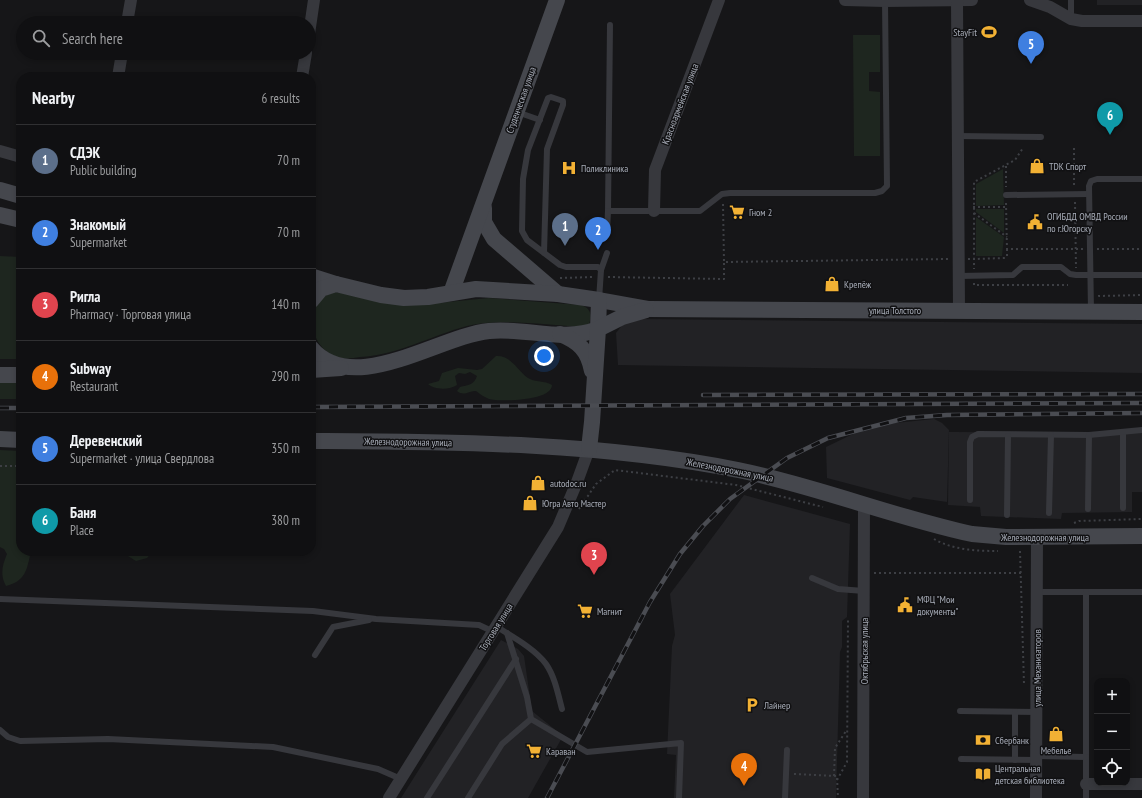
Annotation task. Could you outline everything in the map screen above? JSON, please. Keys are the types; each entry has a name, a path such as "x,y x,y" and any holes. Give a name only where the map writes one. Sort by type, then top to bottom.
{"street":[{"path":"128,16 130,0"},
{"path":"312,16 314,0"},
{"name":"Студенческая улица","path":"486,200 557,0"},
{"name":"Красноармейская улица","path":"654,211 655,170 719,0"},
{"path":"845,0 972,0"},
{"path":"1030,0 1050,7 1071,19 1082,21 1142,21"},
{"path":"957,1 959,310"},
{"path":"119,72 121,60"},
{"path":"303,72 305,60"},
{"path":"0,151 16,156"},
{"path":"451,294 486,200"},
{"path":"486,200 484,222 494,239 558,294"},
{"path":"0,215 16,219"},
{"path":"316,278 381,295 404,298 451,294 476,289 558,294 649,309"},
{"path":"316,295 321,289 336,284"},
{"path":"589,448 592,422 599,300"},
{"path":"316,370 370,365 400,359 477,333 505,331 559,334 585,333 622,317 649,309"},
{"name":"улица Толстого","path":"649,309 1142,312"},
{"path":"559,334 574,340 587,352 594,378"},
{"path":"316,352 326,360 346,367"},
{"path":"0,375 16,375"},
{"path":"0,439 16,440"},
{"name":"Железнодорожная улица","path":"316,441 446,442 589,448 738,470 972,534 994,537 1142,536"},
{"name":"Торговая улица","path":"389,798 499,630 558,527 577,482 589,448"},
{"name":"Октябрьская улица","path":"863,798 864,504"},
{"name":"улица Механизаторов","path":"1036,798 1037,537"},
{"path":"1086,784 1142,784"}],"lane":[{"path":"1071,0 1071,19"},
{"path":"608,211 700,211 722,194 875,193 882,191 887,186 885,1"},
{"path":"607,232 610,25"},
{"path":"544,253 547,149 563,105 563,101 551,97 548,98 528,150 523,179 522,231 527,240 544,253 560,265 566,267 598,267 601,270"},
{"path":"517,112 540,120"},
{"path":"958,136 1041,137"},
{"path":"1090,311 1089,194 1091,181 1097,179 1142,179"},
{"path":"1006,195 1089,194"},
{"path":"599,300 602,277 601,270 607,253"},
{"path":"959,276 1013,275 1022,267 1061,267 1070,274 1076,275 1142,275"},
{"path":"970,500 970,442 972,437 984,434 1008,436 1089,435 1142,430"},
{"path":"1123,432 1123,508"},
{"path":"1049,514 1050,435"},
{"path":"1088,509 1089,435"},
{"path":"1007,515 1008,436"},
{"path":"812,578 838,589 864,591"},
{"path":"1037,592 1142,592"},
{"path":"1086,592 1086,798"},
{"path":"0,599 312,611 376,619 473,624 499,630 537,654 547,665 553,677 562,708"},
{"path":"315,655 333,627 376,619"},
{"path":"499,630 516,659 527,697 531,719 587,752 681,743 679,798"},
{"path":"427,798 516,659"},
{"path":"960,711 1037,712"},
{"path":"1015,712 1015,760"},
{"path":"468,798 502,744 531,719"},
{"path":"0,730 8,737 20,741 35,742 108,739 273,747 378,768 401,779"},
{"path":"785,798 787,750"},
{"path":"961,759 1015,760 1086,757"}],"path":[{"path":"974,259 974,182 1015,160 1023,148"},
{"path":"1074,148 1076,275"},
{"path":"724,262 1005,258 1007,256 1006,166"},
{"path":"554,273 564,279 578,277 602,277 724,279 722,194"},
{"path":"974,208 1006,207"},
{"path":"974,213 1007,237"},
{"path":"1007,249 1142,248"},
{"path":"1098,249 1099,296 1142,296"},
{"path":"974,285 1068,285"},
{"path":"0,466 16,466"},
{"path":"576,513 596,484 615,470 736,485 826,508"},
{"path":"1070,526 1079,520 1142,519"},
{"path":"1021,551 1024,645"},
{"path":"874,573 1021,574"},
{"path":"838,798 838,780 847,762 848,620"},
{"path":"834,776 835,748 847,730"},
{"path":"786,774 837,776 838,780"}],"shaded area":[{"path":"1097,0 1142,0 1142,5 1097,5"},
{"path":"853,35 880,35 880,72 869,72 869,91 880,92 880,156 854,156"},
{"path":"1003,169 1004,205 976,206 976,184"},
{"path":"976,209 1004,209 1004,233 976,212"},
{"path":"976,217 1004,237 1002,256 976,256"},
{"path":"0,256 16,257 16,359 0,359"},
{"path":"334,292 427,304 489,298 581,305 589,310 590,318 589,324 582,327 508,322 494,322 467,326 388,353 374,356 342,358 331,354 322,347 316,337 316,308 323,297"},
{"path":"635,319 1142,324 1142,373 618,365 616,333 623,324"},
{"path":"496,356 501,356 510,360 528,378 552,385 550,390 535,397 514,400 489,399 476,391 460,393 457,391 460,387 470,384 476,379 477,376 470,372 465,374 459,373 455,376 457,385 454,387 442,389 428,384 439,381 442,373 458,368 477,370 482,369"},
{"path":"0,382 16,382 16,399 0,399"},
{"path":"934,419 942,423 949,430 947,502 913,497 910,500 827,478 826,447 853,434 895,423"},
{"path":"949,432 1142,433 1142,492 1132,492 1132,512 1062,513 1061,519 981,516 980,507 948,505"},
{"path":"0,450 16,451 16,556 30,556 27,569 22,577 13,584 6,586 2,570 7,554 4,549 0,547"},
{"path":"744,495 850,524 847,617 842,621 842,647 840,652 836,798 674,798 676,755 667,754 672,646 675,635 670,594"},
{"path":"128,556 149,556 147,558 136,561"},
{"path":"501,640 518,649 524,656 532,711 563,736 528,798 401,798"}],"railway":[{"path":"703,395 1142,394"},
{"path":"316,407 1142,403"},
{"path":"0,408 16,408"},
{"path":"547,798 650,602 680,554 703,526 730,499 787,458 828,438 906,418 947,415 1142,413"}],"place":[{"name":"StayFit","path":"989,32"},
{"name":"Деревенский","path":"1031,64"},
{"name":"Баня","path":"1110,135"},
{"name":"TDK Спорт","path":"1037,166"},
{"name":"Поликлиника","path":"569,168"},
{"name":"Гном 2","path":"737,212"},
{"name":"ОГИБДД ОМВД России по г.Югорску","path":"1035,222"},
{"name":"СДЭК","path":"565,246"},
{"name":"Знакомый","path":"598,250"},
{"name":"Крепёж","path":"832,284"},
{"name":"autodoc.ru","path":"538,483"},
{"name":"Югра Авто Мастер","path":"530,503"},
{"name":"Ригла","path":"594,575"},
{"name":"МФЦ \"Мои документы\"","path":"905,605"},
{"name":"Магнит","path":"585,611"},
{"name":"Лайнер","path":"752,705"},
{"name":"Мебелье","path":"1056,734"},
{"name":"Сбербанк","path":"983,740"},
{"name":"Караван","path":"534,751"},
{"name":"Центральная детская библиотека","path":"983,774"},
{"name":"Subway","path":"744,786"}]}
